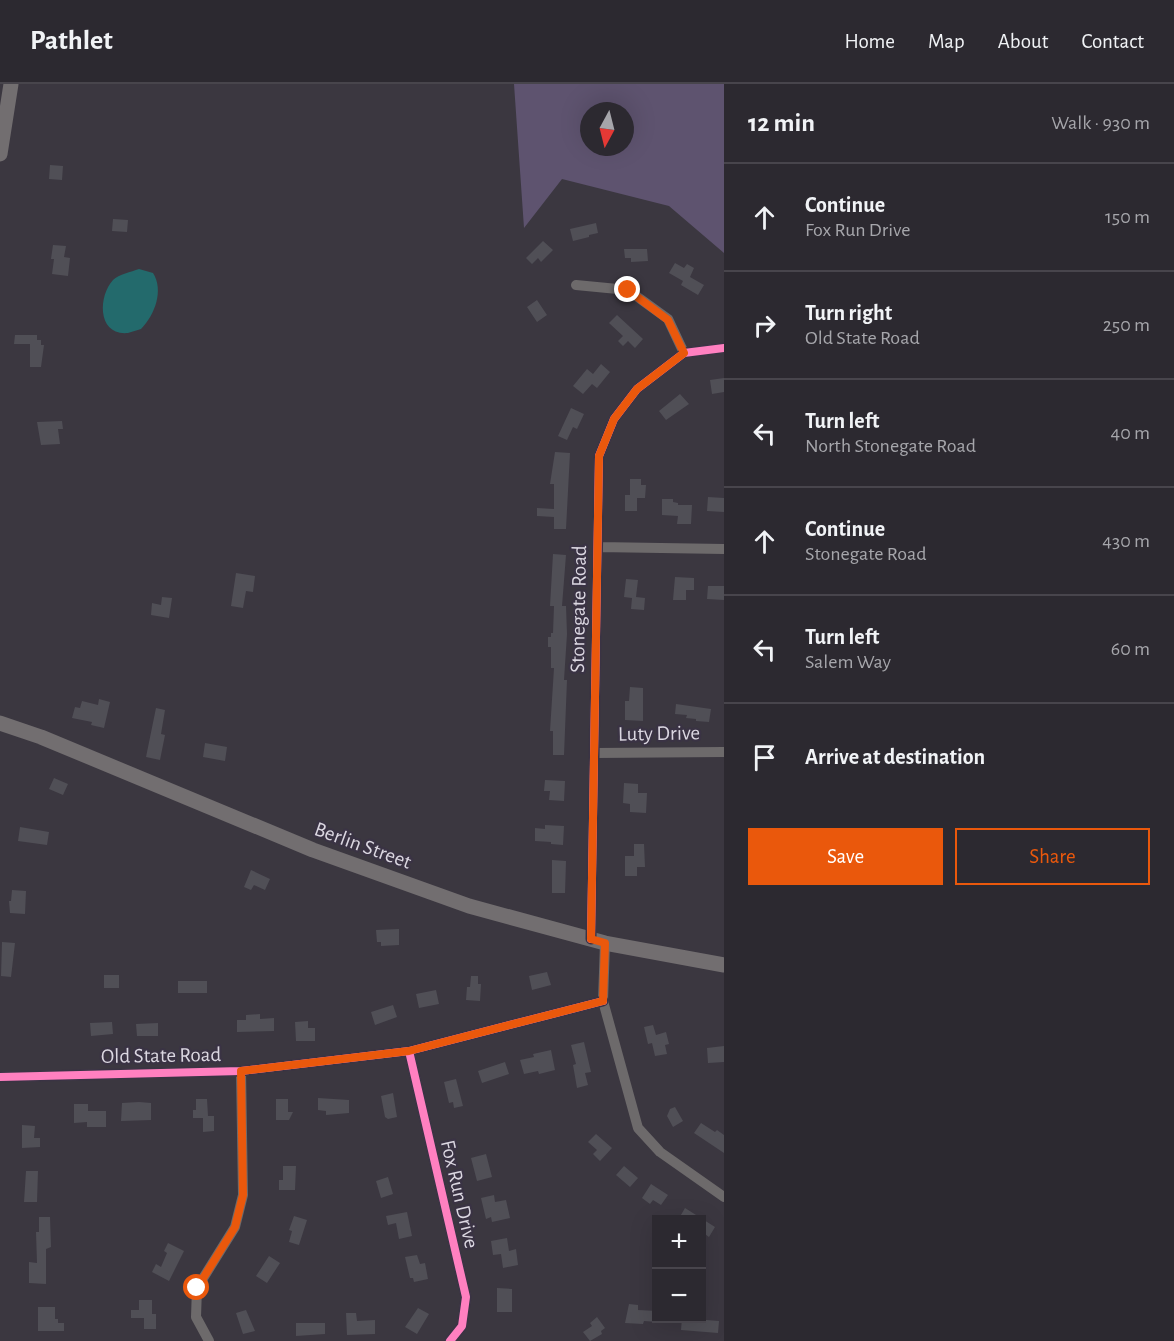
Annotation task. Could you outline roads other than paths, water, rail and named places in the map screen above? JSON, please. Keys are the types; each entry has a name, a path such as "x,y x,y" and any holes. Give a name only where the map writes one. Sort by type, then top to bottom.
{"main road":[{"path":"0,154 11,84"},
{"name":"Berlin Street","path":"0,723 51,741 313,850 469,906 598,941 724,965"}],"street":[{"path":"576,285 628,290 668,320 684,353 724,348"},
{"name":"Stonegate Road","path":"684,353 637,389 614,419 599,456 595,753 598,941 603,1001 638,1128 660,1152 724,1197"},
{"path":"598,547 724,549"},
{"name":"Luty Drive","path":"595,753 724,752"},
{"name":"Old State Road","path":"0,1077 241,1071 409,1051 603,1001"},
{"name":"Fox Run Drive","path":"409,1051 466,1297 462,1326 450,1341"},
{"path":"209,1341 196,1317 197,1288 235,1227 243,1195 241,1071"}],"water":[{"path":"139,269 153,273 156,280 158,294 154,310 141,329 128,333 118,332 110,328 103,314 105,295 113,280"}]}
